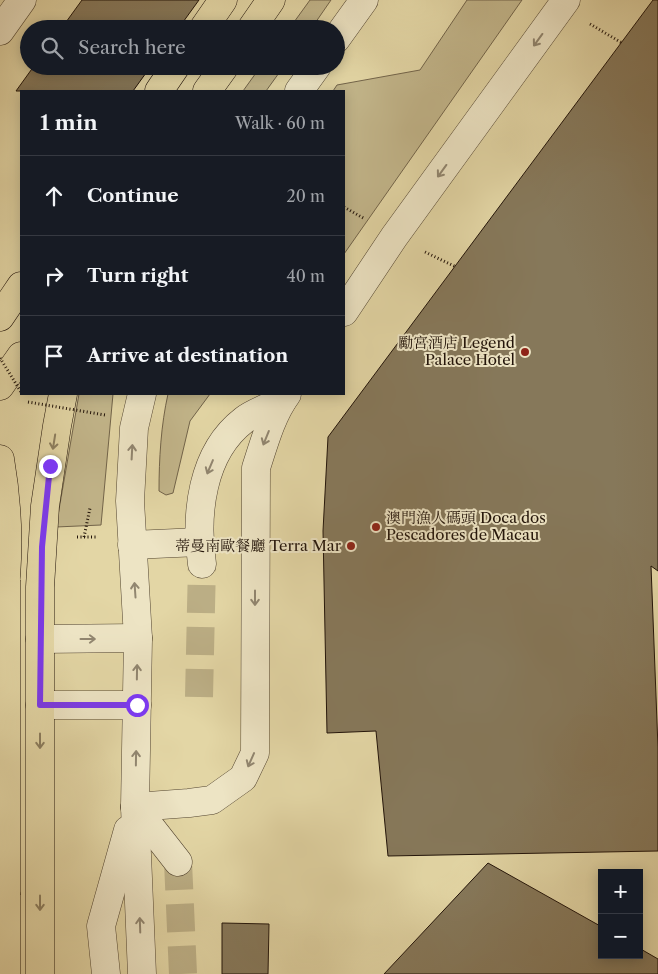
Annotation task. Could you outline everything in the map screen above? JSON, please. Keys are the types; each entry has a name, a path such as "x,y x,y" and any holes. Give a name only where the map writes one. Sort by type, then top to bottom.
{"main road":[{"path":"209,20 223,0"},
{"path":"257,20 271,0"},
{"path":"159,90 170,75"},
{"path":"208,90 219,75"},
{"path":"0,317 20,287"},
{"path":"0,386 20,357"},
{"path":"40,974 40,587 45,506 55,434 63,395"},
{"path":"0,459 6,502 3,508 6,580 6,974"},
{"path":"0,614 6,580"}],"street":[{"path":"0,31 22,0"},
{"path":"345,26 364,0"},
{"path":"345,310 394,236 566,0"},
{"path":"300,90 311,75"},
{"path":"142,395 134,428 130,501 138,638 135,806 142,974"},
{"path":"132,545 200,553 200,503 208,470 222,443 244,419 284,397"},
{"path":"135,806 212,800 243,778 254,753 256,468 263,444 284,397"},
{"path":"40,639 138,638"},
{"path":"40,705 137,705"},
{"path":"135,806 178,862"},
{"path":"106,974 101,926 135,806"}],"path":[{"path":"0,358 20,390"},
{"path":"28,402 105,415"},
{"path":"84,537 90,508"}],"shaded area":[{"path":"310,0 331,0 317,20 296,20"},
{"path":"467,0 522,0 345,253 345,90 334,90 337,85 420,70"},
{"path":"255,75 278,75 267,90 244,90"},
{"path":"79,395 113,395 101,525 56,527"},
{"path":"168,395 209,395 190,421 173,493 166,495 159,491 159,479 162,430"}],"building":[{"path":"82,0 199,0 185,20 68,20"},
{"name":"勵宮酒店 Legend Palace Hotel","path":"653,0 658,0 658,571 651,566 658,748 658,851 388,856 376,731 327,733 323,531 328,437"},
{"path":"28,75 145,75 134,90 16,91"},
{"path":"488,863 598,925 598,959 643,959 643,950 658,959 658,974 384,974"},
{"path":"222,923 269,924 268,974 222,974"}],"tunnel":[{"path":"199,697 202,564"},
{"path":"178,862 183,974"}],"place":[{"name":"勵宮酒店 Legend Palace Hotel","path":"525,352"},
{"name":"澳門漁人碼頭 Doca dos Pescadores de Macau","path":"376,527"},
{"name":"蒂曼南歐餐廳 Terra Mar","path":"351,546"}],"route":[{"path":"50,466 45,506 40,587 40,705 137,705"}]}
